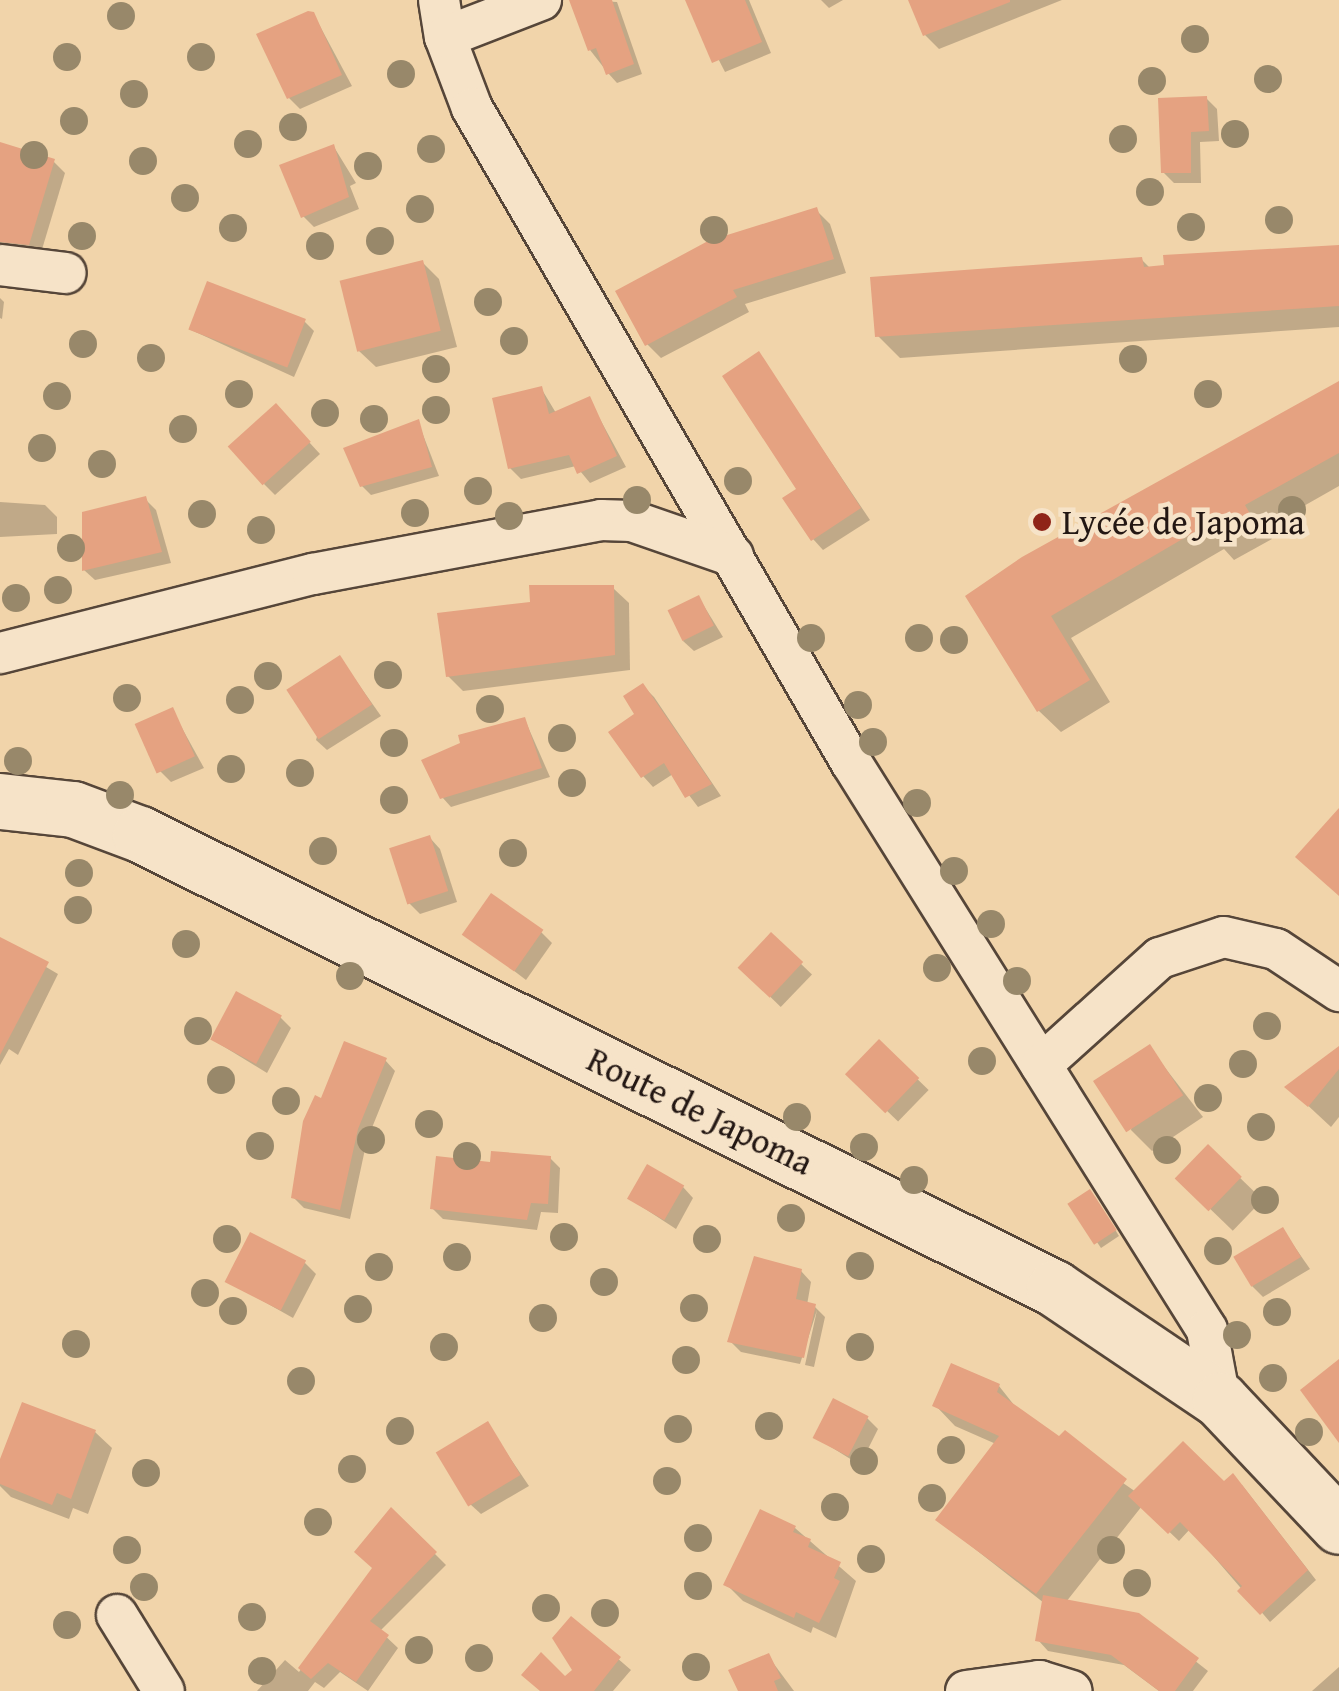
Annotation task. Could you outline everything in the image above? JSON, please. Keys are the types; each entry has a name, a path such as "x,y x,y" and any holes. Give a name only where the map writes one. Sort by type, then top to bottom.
{"street":[{"path":"541,0 442,18 472,108 852,762 1206,1330 1220,1400"},
{"path":"0,265 66,274"},
{"path":"0,653 313,574 601,520 632,521 733,556"},
{"name":"Route de Japoma","path":"0,801 73,809 158,842 1054,1288 1220,1400 1339,1526"},
{"path":"1041,1065 1160,958 1224,937 1276,949 1339,990"},
{"path":"116,1616 164,1691"},
{"path":"966,1691 1038,1681 1071,1691"}],"building":[{"path":"569,0 612,0 634,64 606,75 596,48 588,51"},
{"path":"685,0 745,0 762,42 712,63"},
{"path":"908,0 1010,0 1010,2 923,36"},
{"path":"308,11 314,12 342,75 287,99 256,34"},
{"path":"1207,96 1209,131 1191,132 1191,173 1161,173 1158,98"},
{"path":"0,142 55,159 29,245 0,242"},
{"path":"334,144 349,197 301,218 279,165"},
{"path":"817,207 834,259 733,290 737,297 645,346 615,291 708,241"},
{"path":"1339,245 1339,306 875,337 870,277 1142,257 1144,267 1164,265 1163,255"},
{"path":"423,260 441,331 357,352 340,281"},
{"path":"207,281 306,319 287,368 188,330"},
{"path":"759,351 861,508 811,541 782,498 796,489 722,376"},
{"path":"1339,381 1339,453 1245,505 1252,517 1210,539 1203,527 1051,616 1090,680 1037,712 965,596 1022,557"},
{"path":"542,386 549,414 590,396 617,456 577,474 569,455 508,469 492,398"},
{"path":"276,403 311,442 262,485 228,446"},
{"path":"419,419 432,467 360,487 343,448"},
{"path":"146,496 162,552 82,571 82,512"},
{"path":"529,585 614,585 615,655 446,677 437,613 530,602"},
{"path":"699,595 714,626 682,641 668,610"},
{"path":"340,655 372,704 318,739 286,690"},
{"path":"643,683 712,784 685,798 664,763 641,778 608,732 634,714 623,696"},
{"path":"173,707 195,756 157,773 135,724"},
{"path":"525,717 542,768 440,799 421,760 460,743 458,735"},
{"path":"1339,808 1339,896 1295,857"},
{"path":"430,835 448,891 407,904 389,848"},
{"path":"491,893 543,930 514,971 462,935"},
{"path":"771,932 803,962 770,998 738,968"},
{"path":"0,937 49,962 0,1055"},
{"path":"236,991 282,1015 256,1064 210,1040"},
{"path":"879,1039 919,1078 885,1113 845,1074"},
{"path":"344,1041 387,1058 358,1129 340,1210 291,1198 303,1121 315,1095 321,1098"},
{"path":"1150,1044 1183,1095 1126,1132 1093,1081"},
{"path":"1339,1046 1339,1069 1308,1107 1284,1087"},
{"path":"1208,1144 1242,1177 1208,1211 1175,1179"},
{"path":"491,1151 551,1156 548,1204 531,1203 527,1220 430,1209 436,1156 490,1162"},
{"path":"647,1164 684,1186 664,1220 627,1199"},
{"path":"1090,1189 1117,1230 1094,1245 1067,1204"},
{"path":"1283,1227 1301,1257 1251,1287 1233,1257"},
{"path":"250,1232 306,1261 281,1310 225,1282"},
{"path":"754,1256 802,1269 796,1299 816,1304 804,1358 727,1342"},
{"path":"1339,1359 1339,1443 1300,1390"},
{"path":"951,1363 1000,1384 997,1392 1059,1436 1065,1430 1127,1479 1036,1594 935,1520 999,1436 932,1406"},
{"path":"833,1398 869,1416 848,1456 813,1438"},
{"path":"22,1402 96,1430 71,1499 57,1493 52,1505 0,1484 0,1459"},
{"path":"488,1421 520,1475 468,1506 436,1452"},
{"path":"1183,1441 1224,1481 1233,1473 1308,1570 1260,1615 1237,1591 1242,1586 1180,1522 1168,1534 1128,1496"},
{"path":"391,1507 437,1552 370,1621 389,1635 356,1682 328,1663 311,1679 298,1668 372,1568 354,1552"},
{"path":"760,1509 796,1526 793,1532 811,1539 808,1547 841,1562 834,1578 840,1581 819,1623 796,1612 794,1618 723,1585"},
{"path":"1043,1595 1139,1613 1199,1658 1175,1691 1159,1691 1111,1655 1035,1641"},
{"path":"571,1616 621,1657 594,1691 540,1691 521,1675 541,1652 565,1676 572,1670 552,1638"},
{"path":"769,1653 781,1678 774,1681 778,1691 738,1691 728,1670"}],"place":[{"name":"Lycée de Japoma","path":"1042,522"}]}
